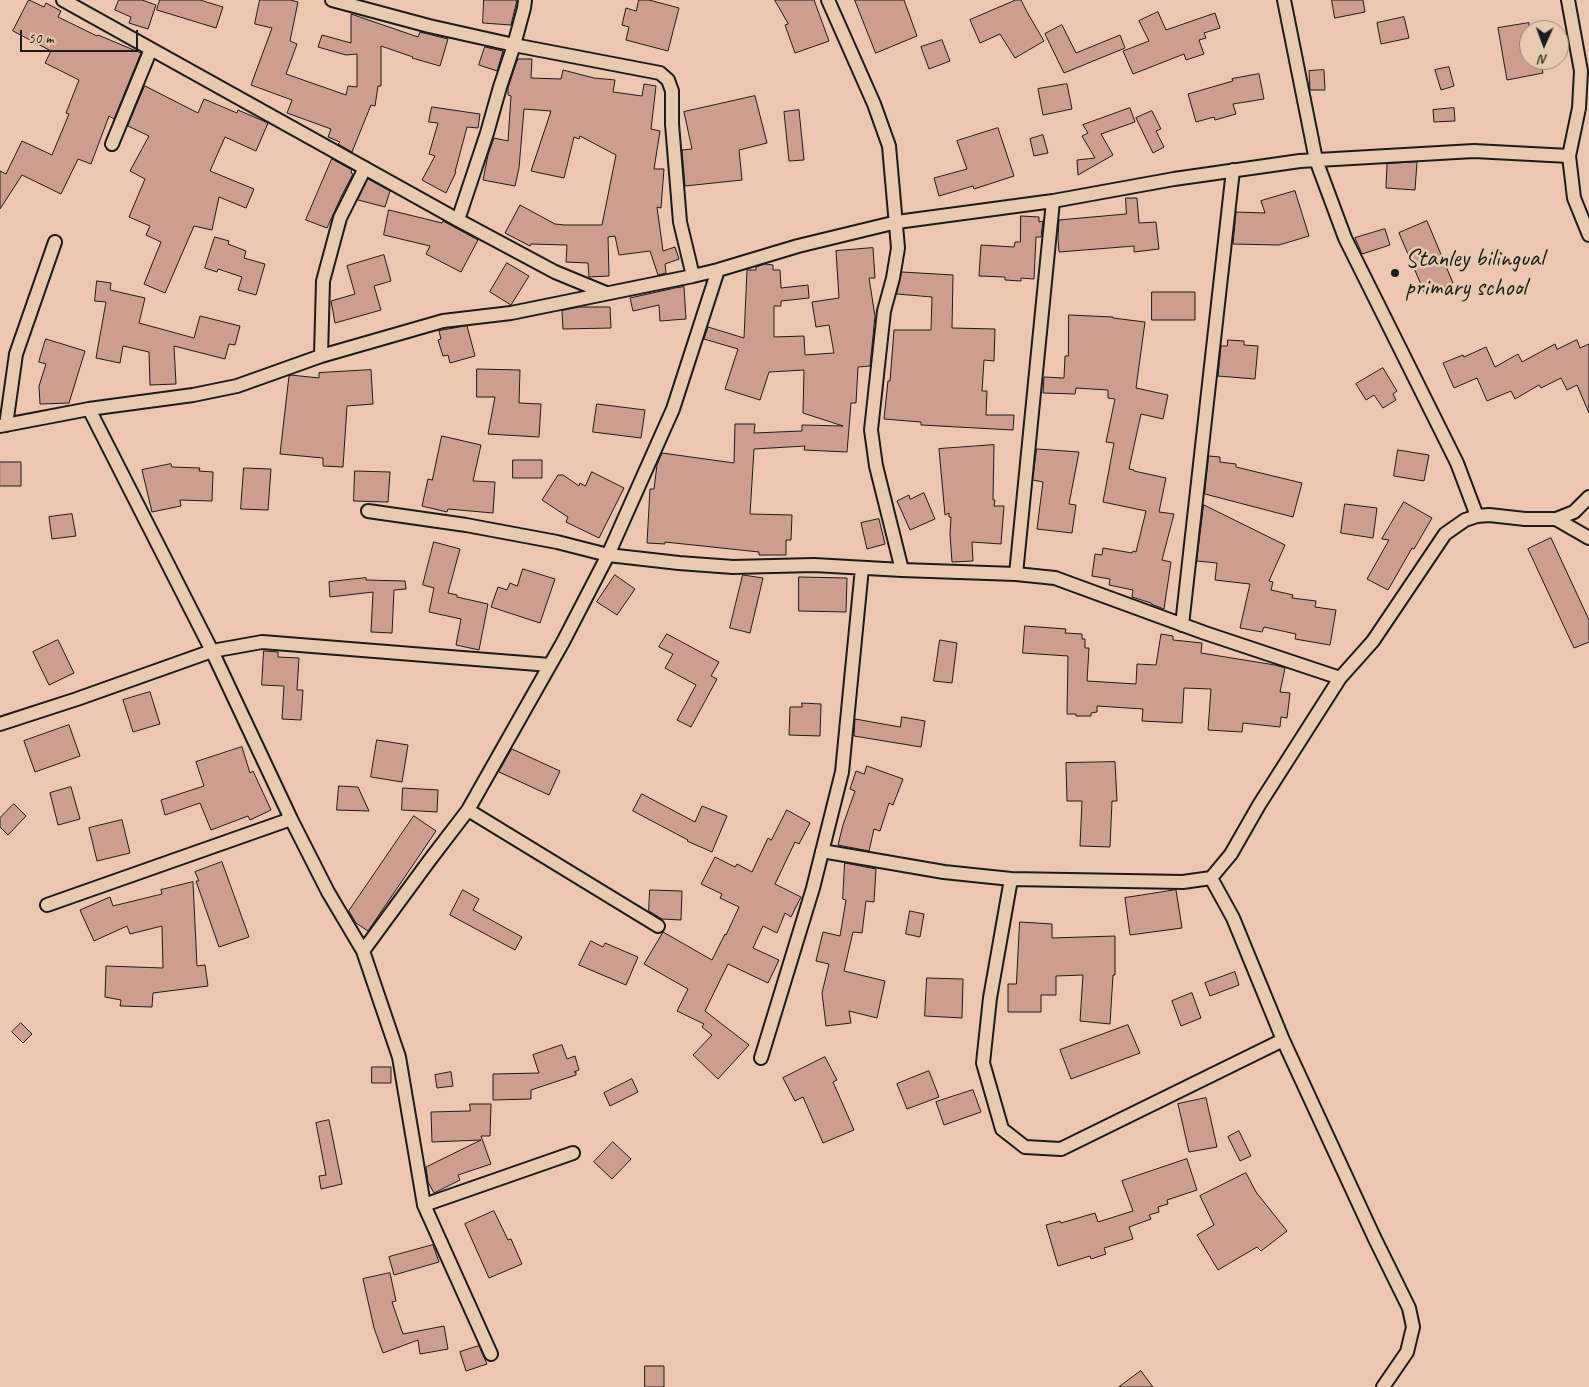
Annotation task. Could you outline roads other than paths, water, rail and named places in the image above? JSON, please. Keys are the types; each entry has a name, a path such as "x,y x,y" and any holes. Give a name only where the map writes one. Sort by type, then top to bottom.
{"street":[{"path":"63,0 458,220 555,272 606,293"},
{"path":"332,0 429,26 514,45 660,73 668,80 672,91 672,124 680,222 693,276"},
{"path":"458,220 514,45 525,0"},
{"path":"828,0 874,104 889,146 898,248 893,278 884,311 871,430 876,466 902,570"},
{"path":"1284,0 1316,160 1345,238 1457,463 1477,516"},
{"path":"1568,0 1585,70 1569,156 1574,198 1589,235"},
{"path":"112,144 151,49"},
{"path":"55,242 16,354 3,426 89,409 237,386 321,356 443,321 511,313 693,276 798,246 897,222 1053,201 1174,178 1300,161 1474,150 1569,156"},
{"path":"321,356 323,281 340,218 365,168"},
{"path":"1182,625 1233,170"},
{"path":"1016,574 1053,201"},
{"path":"363,951 468,810 563,642 608,555 673,409 718,270"},
{"path":"89,409 212,651 291,819 328,892 363,951 399,1057 424,1205 491,1354"},
{"path":"822,850 944,872 1011,879 1183,882 1211,878 1231,854 1259,805 1340,678 1373,641 1446,534 1465,520 1477,516 1556,519 1574,512 1589,497"},
{"path":"368,511 466,525 556,542 608,555 679,563 733,567 814,565 1016,574 1055,578 1182,625 1340,678"},
{"path":"1556,519 1589,538"},
{"path":"761,1058 813,888 842,772 862,568"},
{"path":"0,724 212,651 262,642 550,665"},
{"path":"468,810 658,926"},
{"path":"47,906 291,819"},
{"path":"1211,878 1233,918 1283,1040 1409,1308 1413,1327 1407,1352 1383,1387"},
{"path":"1011,879 990,998 983,1063 1002,1129 1025,1147 1061,1149 1283,1040"},
{"path":"424,1205 573,1153"}],"place":[{"name":"Stanley bilingual primary school","path":"1395,273"}]}
